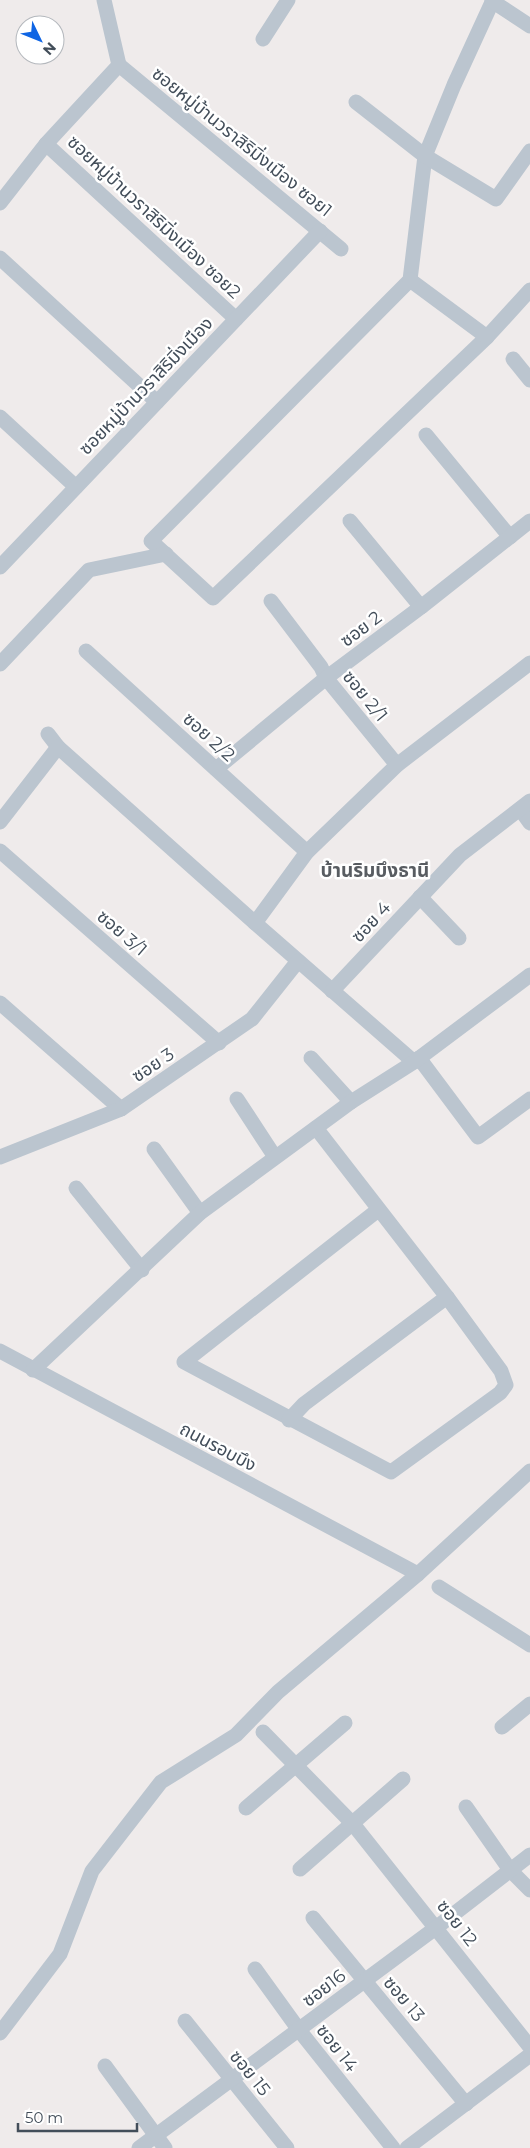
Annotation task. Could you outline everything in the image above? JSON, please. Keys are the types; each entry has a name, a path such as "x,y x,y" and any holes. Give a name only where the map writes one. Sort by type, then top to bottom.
{"street":[{"path":"0,203 46,144 119,65 104,0"},
{"path":"263,40 288,0"},
{"path":"530,26 492,0 425,156 410,280 151,541 213,598 487,337 530,290"},
{"name":"ซอยหมู่บ้านวราสิริมิ่งเมือง ซอย1","path":"119,65 341,249"},
{"path":"356,102 425,156 496,199 530,151"},
{"name":"ซอยหมู่บ้านวราสิริมิ่งเมือง ซอย2","path":"46,144 236,318"},
{"name":"ซอยหมู่บ้านวราสิริมิ่งเมือง","path":"0,567 320,231"},
{"path":"0,258 156,402"},
{"path":"410,280 487,337"},
{"path":"513,359 530,380"},
{"path":"0,417 76,487"},
{"path":"426,435 510,537"},
{"path":"350,521 421,607"},
{"name":"ซอย 2","path":"216,769 326,678 421,607 530,521"},
{"path":"0,664 89,570 166,554"},
{"name":"ซอย 2/1","path":"271,601 321,667 326,678 397,765"},
{"name":"ซอย 2/2","path":"86,651 307,852"},
{"path":"255,923 307,852 397,765 530,664"},
{"path":"48,734 58,747 298,961 417,1060 478,1137 530,1099"},
{"path":"0,822 58,747"},
{"path":"525,805 530,823"},
{"name":"ซอย 4","path":"332,991 460,855 525,805"},
{"name":"ซอย 3/1","path":"0,851 219,1043"},
{"path":"420,897 459,938"},
{"name":"ซอย 3","path":"1,1156 121,1109 252,1019 298,961"},
{"path":"33,1370 142,1270 200,1213 351,1102 417,1060 530,975"},
{"path":"0,1003 121,1109"},
{"path":"311,1058 351,1102"},
{"path":"237,1099 275,1157"},
{"path":"316,1128 447,1297 501,1372 506,1384 500,1393 391,1472 184,1362 378,1210"},
{"path":"154,1149 200,1213"},
{"path":"76,1188 142,1270"},
{"path":"290,1420 304,1404 447,1297"},
{"name":"ถนนรอบบึง","path":"0,1351 418,1574"},
{"path":"0,2033 60,1954 92,1872 161,1782 236,1735 278,1692 418,1574 530,1472"},
{"path":"439,1587 530,1645"},
{"path":"502,1727 530,1704"},
{"path":"246,1808 345,1723"},
{"name":"ซอย 12","path":"263,1732 353,1824 437,1927 530,2047"},
{"path":"300,1869 403,1779"},
{"path":"466,1808 510,1870 530,1890"},
{"name":"ซอย16","path":"139,2148 161,2142 231,2080 437,1927 530,1855"},
{"name":"ซอย 13","path":"313,1918 466,2104"},
{"name":"ซอย 14","path":"255,1969 392,2148"},
{"name":"ซอย 15","path":"185,2021 287,2148"},
{"path":"408,2148 530,2055"},
{"path":"105,2066 161,2142"}],"district":[{"name":"บ้านริมบึงธานี","path":"375,870"}]}
